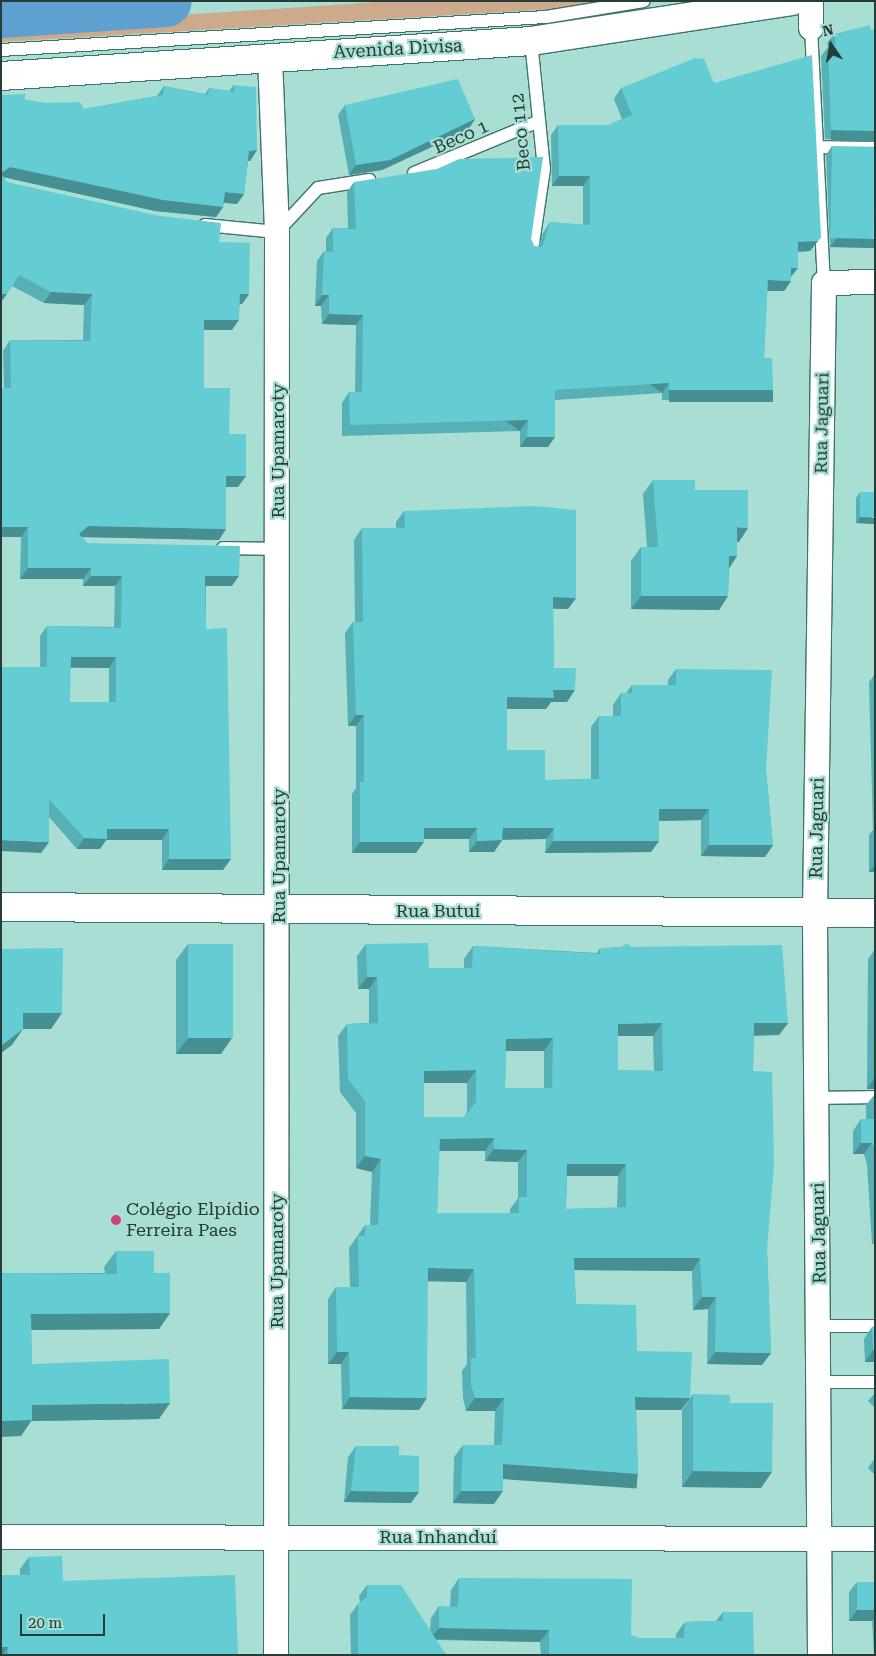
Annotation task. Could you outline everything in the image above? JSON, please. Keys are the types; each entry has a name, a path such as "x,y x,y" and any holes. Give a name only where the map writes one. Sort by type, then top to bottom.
{"street":[{"name":"Avenida Divisa","path":"1,76 531,41 792,1"},
{"name":"Rua Jaguari","path":"811,1 811,28"},
{"name":"Rua Upamaroty","path":"270,57 277,232 279,910 276,1655"},
{"path":"824,283 875,282"},
{"name":"Rua Jaguari","path":"820,1655 822,1382 815,912 824,283"},
{"name":"Rua Butuí","path":"1,906 279,910 875,913"},
{"name":"Rua Inhanduí","path":"1,1537 276,1536 875,1539"}],"lane":[{"path":"1,50 546,17 644,1"},
{"name":"Rua Jaguari","path":"811,28 824,283"},
{"name":"Beco 112","path":"531,41 537,122 544,169 532,250"},
{"name":"Beco 1","path":"400,175 428,171 537,122"},
{"path":"817,147 875,148"},
{"path":"192,223 277,232 318,188 382,178"},
{"path":"209,548 278,549"},
{"path":"817,1098 875,1097"},
{"path":"820,1326 875,1326"},
{"path":"822,1382 875,1382"}],"shaded area":[{"path":"392,1 598,1 553,9 1,42 1,27"}],"building":[{"path":"870,25 871,30 875,29 875,131 831,130 828,47 836,45 834,34"},
{"path":"812,55 821,237 818,241 798,242 798,268 791,268 791,281 768,280 764,358 772,358 773,390 669,390 669,383 555,390 555,437 527,437 528,420 350,425 349,392 362,392 363,315 329,314 329,295 322,295 324,251 333,252 333,228 356,229 354,182 437,169 459,159 543,157 531,239 534,246 542,247 550,222 590,225 590,176 559,176 558,125 609,125 632,115 621,88 695,58 704,59 714,83"},
{"path":"458,79 475,119 390,160 356,165 345,105"},
{"path":"234,85 256,87 257,150 249,151 244,194 225,192 223,207 163,200 10,167 1,173 1,95 25,94 25,100 46,103 80,102 84,109 163,95 164,86 208,95 209,88 234,92"},
{"path":"832,146 875,147 873,239 830,238"},
{"path":"1,174 7,182 160,216 221,223 219,242 250,243 249,294 240,294 239,320 204,320 204,388 230,388 229,434 246,434 246,476 226,476 226,529 88,526 79,534 87,543 240,546 239,576 205,576 206,629 227,628 231,859 169,859 169,829 107,829 107,839 84,838 49,799 49,842 1,840 1,667 47,667 47,626 121,628 122,576 91,576 91,568 28,568 28,527 1,527 1,388 11,388 10,340 90,341 92,294 51,292 19,275 7,294 1,294","holes":["71,657 116,657 116,702 70,702"]},
{"path":"653,480 695,480 695,490 748,490 748,528 737,527 737,556 729,556 728,596 641,596 641,547 658,547"},
{"path":"860,492 875,492 875,517 860,517"},
{"path":"534,506 576,510 576,598 553,597 554,668 576,668 575,690 553,690 554,698 507,697 507,750 545,750 545,780 599,779 599,716 621,716 621,693 632,693 632,685 676,685 676,669 772,670 766,771 773,845 709,845 709,809 659,809 659,841 553,841 554,828 503,828 502,840 477,841 477,828 424,828 424,842 360,842 360,782 364,782 364,715 356,715 353,622 363,622 362,528 405,528 404,511"},
{"path":"428,943 429,968 472,968 473,946 600,954 600,948 620,948 627,943 631,947 782,945 788,1023 754,1023 753,1071 772,1072 774,1165 767,1249 771,1353 715,1352 716,1297 702,1297 700,1258 574,1258 576,1304 636,1305 637,1351 692,1352 690,1398 635,1397 638,1474 503,1464 503,1491 461,1491 463,1445 502,1445 504,1398 475,1398 471,1385 471,1358 476,1358 474,1269 428,1268 427,1398 350,1397 349,1352 337,1352 336,1287 359,1287 358,1236 365,1236 365,1225 378,1225 381,1159 365,1156 365,1101 348,1079 347,1024 378,1023 377,977 367,977 366,944","holes":["662,1023 663,1071 618,1070 618,1024","553,1038 552,1088 505,1088 506,1039","476,1070 476,1102 464,1117 424,1117 424,1071","494,1138 494,1149 527,1150 527,1197 519,1197 519,1213 437,1213 440,1139","567,1164 626,1164 626,1207 566,1209"]},
{"path":"188,944 233,944 233,1038 188,1038"},
{"path":"63,948 62,1013 23,1013 23,1029 1,1046 1,949"},
{"path":"875,1094 875,1150 872,1143 861,1143 861,1119 874,1119"},
{"path":"116,1251 154,1251 154,1273 170,1273 170,1313 31,1314 32,1364 169,1359 170,1403 32,1405 32,1420 1,1421 1,1273 117,1274"},
{"path":"875,1326 875,1350 873,1350 872,1327"},
{"path":"693,1394 730,1395 730,1403 773,1403 772,1472 693,1471"},
{"path":"356,1446 399,1446 399,1455 419,1456 419,1492 351,1491"},
{"path":"62,1556 63,1581 235,1575 238,1655 8,1655 8,1647 1,1647 1,1575 30,1575 29,1557"},
{"path":"459,1578 632,1579 631,1636 639,1638 684,1638 685,1622 723,1621 723,1612 753,1612 754,1655 549,1655 549,1630 439,1628 439,1606 458,1607"},
{"path":"857,1582 875,1582 875,1610 857,1610"},
{"path":"367,1585 401,1585 446,1655 358,1655 358,1604 367,1597"}],"waterway":[{"path":"1,12 166,1"}],"place":[{"name":"Colégio Elpídio Ferreira Paes","path":"116,1220"}]}
